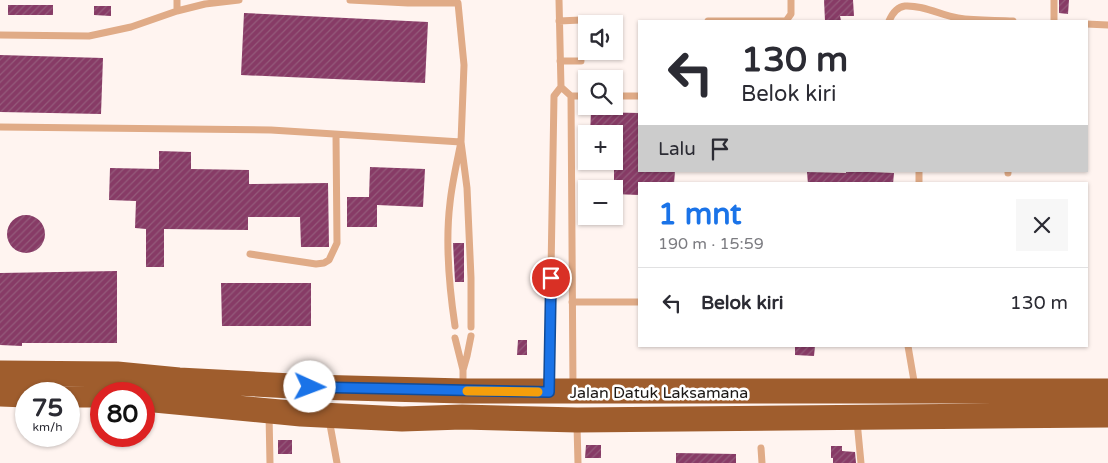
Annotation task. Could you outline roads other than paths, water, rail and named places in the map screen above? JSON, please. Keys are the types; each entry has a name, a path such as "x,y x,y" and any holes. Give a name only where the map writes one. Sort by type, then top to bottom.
{"highway":[{"name":"Jalan Datuk Laksamana","path":"0,373 96,382"},
{"name":"Jalan Datuk Laksamana","path":"148,382 179,380 463,397 561,392 917,404 1108,415"},
{"name":"Jalan Datuk Laksamana","path":"155,400 329,416 402,419 463,397 577,420 857,417 917,404 1108,391"},
{"path":"0,394 15,394"}],"lane":[{"path":"177,0 177,11"},
{"path":"0,35 89,36 131,27 177,11 205,4 239,0"},
{"path":"350,0 408,3 458,2 464,65 460,142 450,202 448,235 449,287 455,326"},
{"path":"559,0 561,87 554,96 561,392"},
{"path":"786,20 789,19 791,14 791,0"},
{"path":"1054,0 1054,20"},
{"path":"890,20 897,8 905,6 926,9 959,18 995,20"},
{"path":"559,21 578,20"},
{"path":"1088,24 1108,25"},
{"path":"560,61 581,61"},
{"path":"561,87 571,96 578,96"},
{"path":"561,392 572,302 571,96"},
{"path":"623,96 638,96"},
{"path":"0,127 261,129 460,142"},
{"path":"250,254 316,264 324,264 329,260 337,243 336,135"},
{"path":"460,142 467,188 471,278 470,327"},
{"path":"572,302 638,302"},
{"path":"463,397 471,336"},
{"path":"455,338 463,397"},
{"path":"908,347 917,404"},
{"path":"269,411 270,463"},
{"path":"329,416 337,463"},
{"path":"857,417 861,463"},
{"path":"577,420 578,463"},
{"path":"761,448 762,463"}]}
